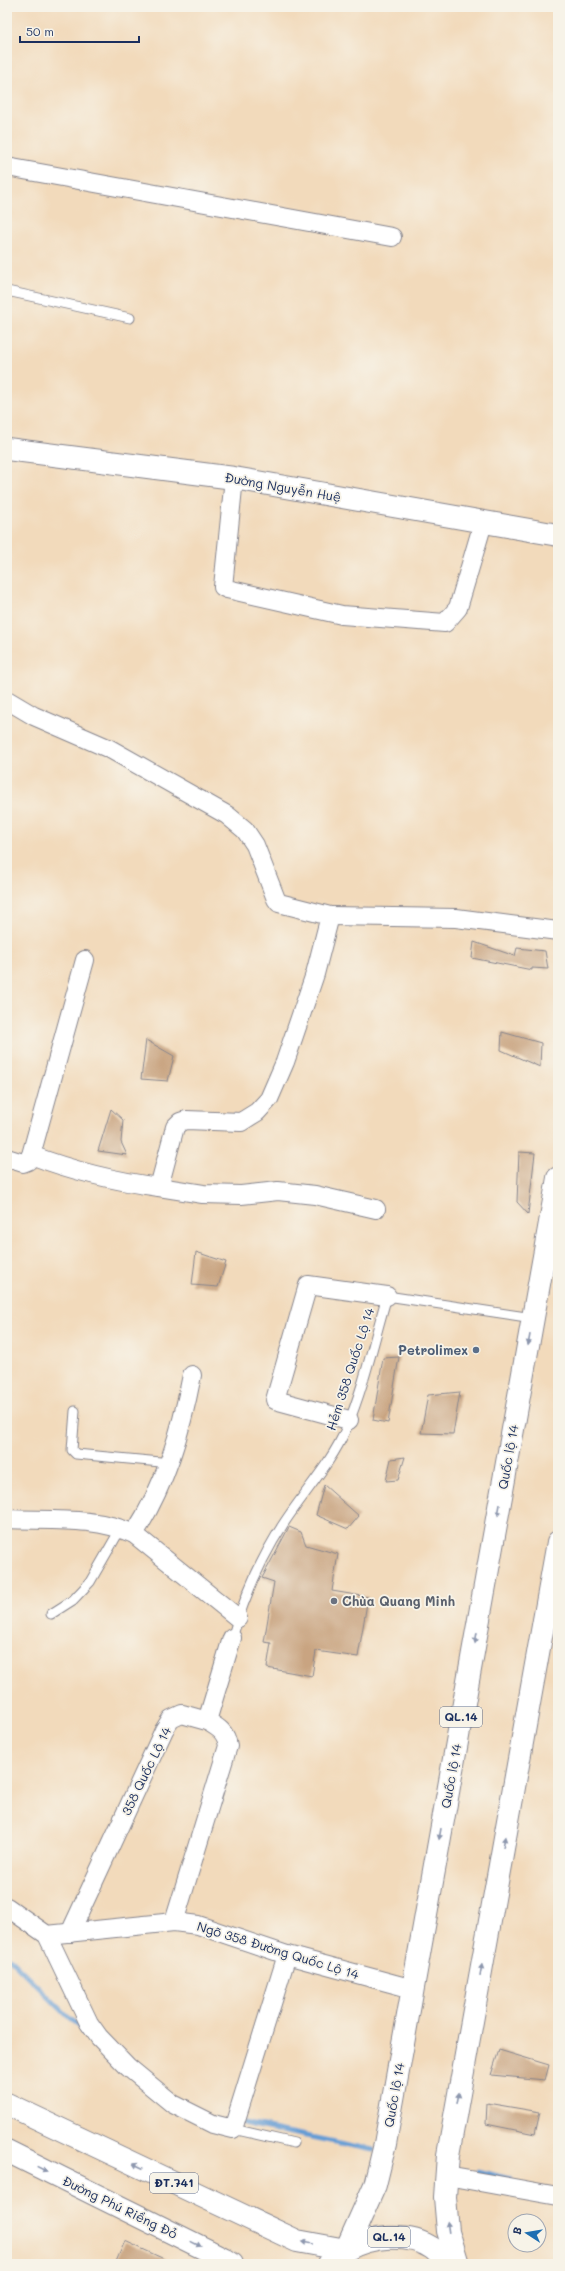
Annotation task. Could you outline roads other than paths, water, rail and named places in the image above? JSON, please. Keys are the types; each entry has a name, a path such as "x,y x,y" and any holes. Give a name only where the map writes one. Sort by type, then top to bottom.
{"main road":[{"name":"Đường Nguyễn Huệ","path":"7,448 234,478 558,535"},
{"name":"Quốc lộ 14","path":"337,2257 375,2185 385,2144 533,1318 549,1278 558,1178"},
{"path":"458,2264 448,2231 445,2197 448,2156 558,1542"},
{"name":"ĐT.741","path":"7,2104 297,2241 337,2257"},
{"name":"Đường Phú Riềng Đỏ","path":"7,2151 223,2258 232,2264"},
{"name":"QL.14","path":"337,2257 366,2241 389,2237 411,2240 432,2248 448,2264"}],"street":[{"path":"7,167 392,237"},
{"path":"234,478 223,587 227,590 342,615 445,623 458,608 483,523"},
{"path":"7,700 34,716 110,749 227,815 245,830 254,845 279,903 330,916 456,918 558,931"},
{"path":"159,1187 175,1127 180,1122 186,1120 241,1122 257,1112 269,1099 285,1062 315,974 330,916"},
{"path":"7,1158 23,1164 28,1161 31,1155 85,960"},
{"path":"31,1155 68,1169 113,1181 203,1194 241,1195 278,1191 315,1195 376,1209"},
{"path":"349,1420 275,1400 308,1285 387,1296"},
{"path":"128,1531 145,1517 170,1463 192,1375"},
{"path":"7,1519 98,1522 128,1531 238,1618"},
{"path":"207,1721 232,1638"},
{"name":"358 Quốc Lộ 14","path":"70,1933 164,1730 171,1719 182,1714 207,1721 219,1728 226,1735 228,1746 174,1922"},
{"path":"7,1907 47,1935 78,2004 99,2037 144,2081 173,2104 213,2124 233,2129 287,1955"},
{"name":"Ngõ 358 Đường Quốc Lộ 14","path":"47,1935 174,1922 198,1925 287,1955 413,1989"},
{"path":"447,2176 558,2196"}],"lane":[{"path":"7,292 130,318"},
{"name":"Hẻm 358 Quốc Lộ 14","path":"238,1618 266,1554 285,1522 332,1455 349,1420 387,1296 533,1318"},
{"path":"75,1411 73,1453 170,1463"},
{"path":"51,1614 73,1600 90,1582 128,1531"},
{"path":"232,1638 238,1618"},
{"path":"233,2129 294,2143"}],"waterway":[{"path":"7,1956 90,2038"},
{"path":"239,2122 373,2150"},
{"path":"478,2171 510,2179"}],"place":[{"name":"Petrolimex","path":"476,1350"},
{"name":"Chùa Quang Minh","path":"334,1601"}]}
